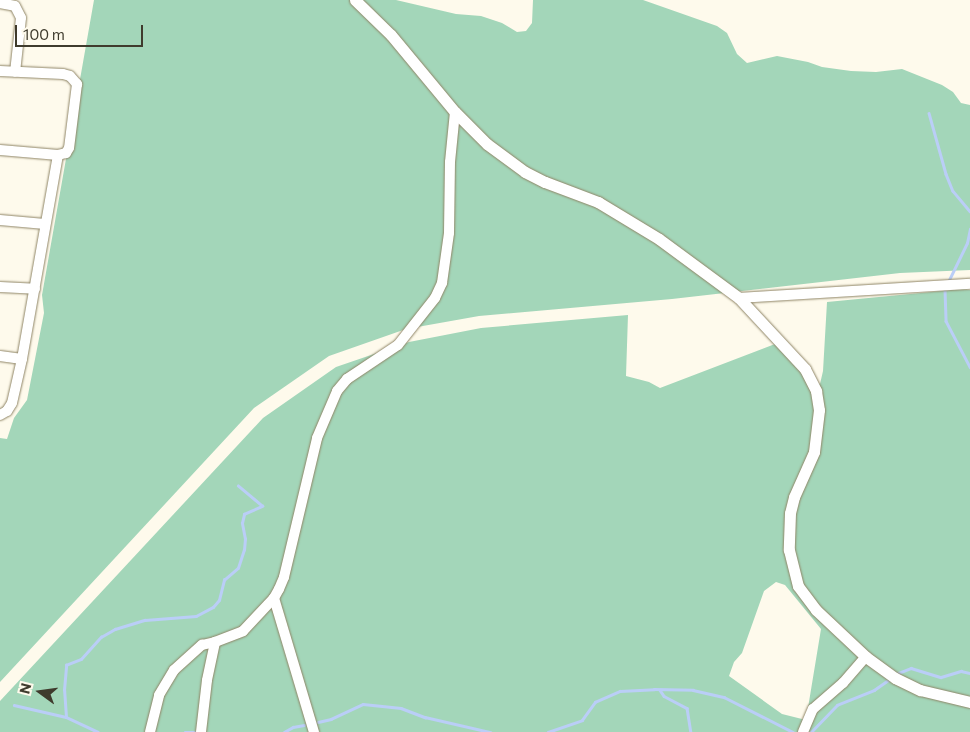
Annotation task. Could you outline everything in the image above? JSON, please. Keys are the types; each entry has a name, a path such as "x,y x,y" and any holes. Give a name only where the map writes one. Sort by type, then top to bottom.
{"street":[{"path":"355,0 392,35 455,112 487,144 525,172 615,210 659,238 739,298 805,370 816,391 819,410 814,452 794,497 790,513 789,550 792,569 798,586 805,598 866,657 895,678 920,690 970,702"},
{"path":"0,3 15,6 22,18 15,72"},
{"path":"0,71 64,74 70,76 76,84 69,148 66,153 58,155 0,150"},
{"path":"150,732 159,695 174,670 202,645 243,631 274,598 284,577 317,438 337,391 347,379 398,344 435,298 442,283 449,233 450,162 455,112"},
{"path":"0,415 7,411 12,403 22,359 58,155"},
{"path":"0,220 45,224"},
{"path":"739,298 970,284"},
{"path":"0,286 35,289"},
{"path":"0,356 22,359"},
{"path":"274,598 314,732"},
{"path":"201,732 207,680 215,642"},
{"path":"803,732 813,709 843,683 866,657"}],"green space":[{"path":"94,0 396,0 456,14 481,16 502,23 517,32 526,31 532,23 533,0 643,0 717,26 727,33 737,54 747,63 777,56 808,62 822,67 851,71 876,72 902,69 942,85 953,92 961,103 970,105 970,270 900,273 672,299 479,316 406,329 329,356 254,408 0,682 0,438 7,439 14,418 27,400 44,313 42,295"},
{"path":"962,289 970,290 970,732 0,732 0,701 263,418 336,367 409,342 481,328 628,315 626,376 649,382 660,388 775,344 815,382 820,384 823,371 827,302","holes":["776,582 785,585 821,629 806,720 782,714 729,676 734,662 742,653 764,591"]}],"waterway":[{"path":"929,113 946,174 953,191 970,211"},
{"path":"948,282 967,243 970,229"},
{"path":"945,290 946,321 970,367"},
{"path":"66,717 64,690 66,665 81,659 101,637 115,629 145,620 196,616 213,607 219,600 224,580 238,568 244,550 245,539 242,523 244,514 262,506 238,486"},
{"path":"896,674 911,668 941,677 961,671 970,673"},
{"path":"811,732 837,705 874,690 890,679"},
{"path":"548,732 582,720 595,702 620,691 654,689 693,690 724,697 793,732"},
{"path":"660,690 664,696 687,708 691,732"},
{"path":"318,722 331,719 363,704 401,708 425,717 490,732"},
{"path":"14,705 66,717 98,732"},
{"path":"284,732 293,727 304,725"},
{"path":"185,732 197,732"}]}
